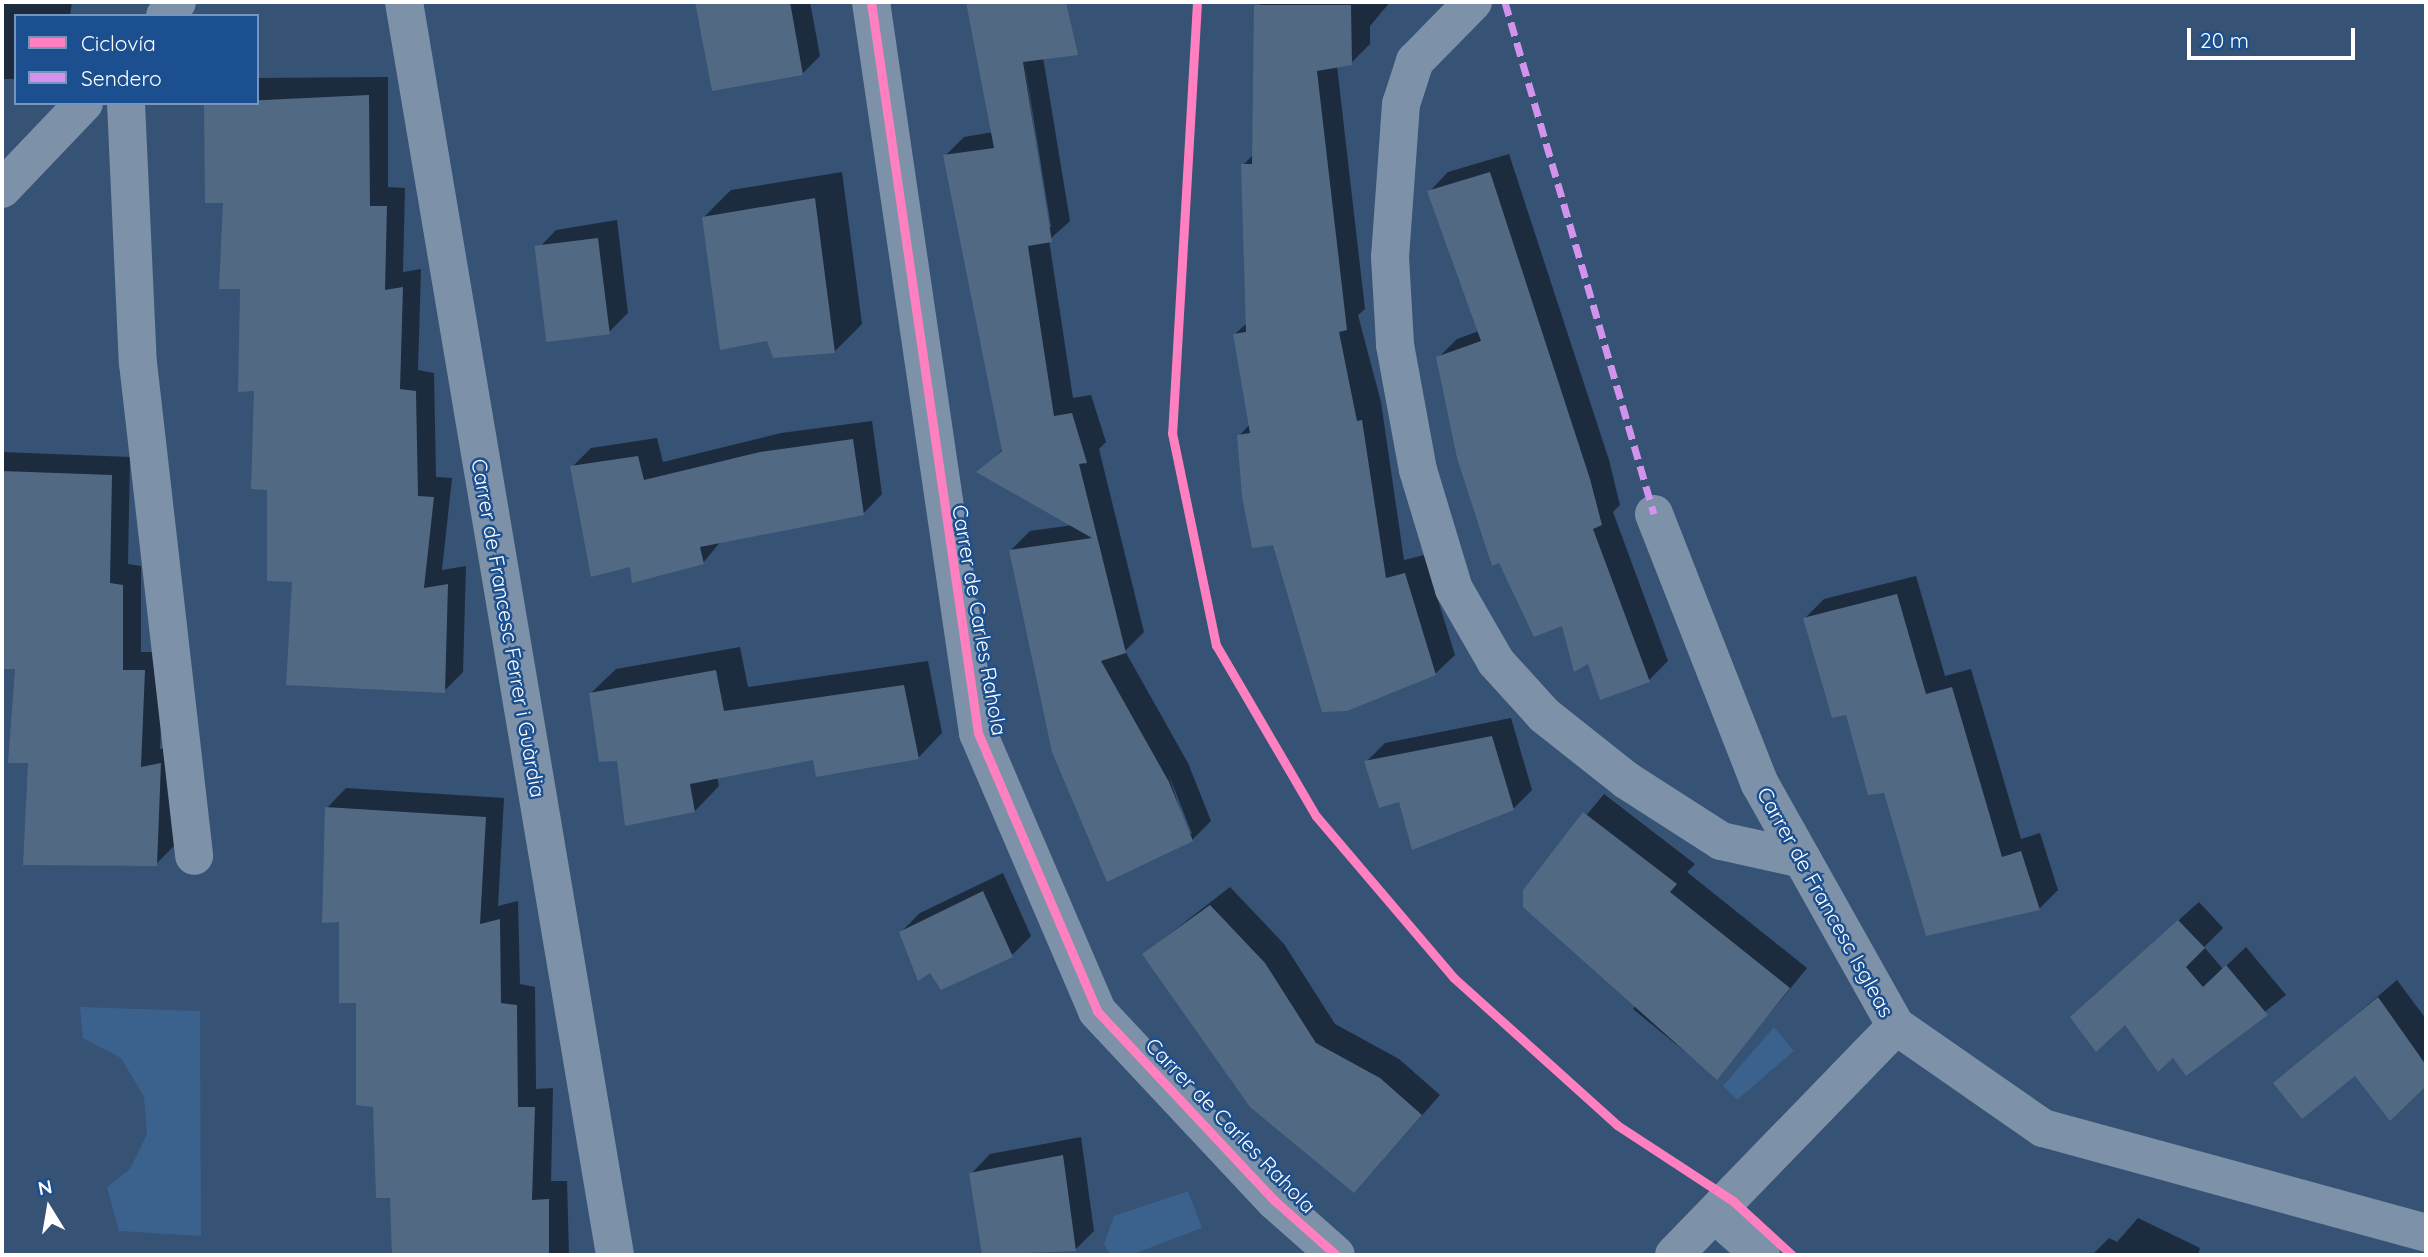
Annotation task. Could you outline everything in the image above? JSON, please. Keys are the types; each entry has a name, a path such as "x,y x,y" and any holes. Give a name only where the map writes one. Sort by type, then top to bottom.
{"street":[{"name":"Carrer de Francesc Ferrer i Guàrdia","path":"404,2 615,1255"},
{"name":"Carrer de Carles Rahola","path":"871,2 978,733 1097,1011 1275,1201 1336,1255"},
{"path":"1473,2 1415,61 1401,104 1390,257 1395,345 1418,470 1454,589 1496,662 1544,715 1626,780 1721,841 1802,859"},
{"path":"2,189 82,105"},
{"path":"126,105 138,363 194,856"},
{"name":"Carrer de Francesc Isgleas","path":"1654,514 1760,784 1896,1026 2043,1128 2426,1233"},
{"path":"1674,1255 1717,1216 1896,1026"},
{"path":"1717,1216 1761,1255"}],"water":[{"path":"80,1007 200,1011 201,1236 119,1231 107,1187 130,1169 147,1134 144,1097 121,1058 83,1038"},
{"path":"1774,1027 1794,1051 1737,1100 1723,1086"},
{"path":"1188,1191 1202,1228 1131,1255 1110,1254 1104,1244 1114,1216"}],"building":[{"path":"695,2 790,2 803,75 712,91"},
{"path":"966,2 1066,2 1078,55 1023,62 1052,242 1028,246 1054,416 1072,413 1087,463 1079,464 1126,653 1101,661 1169,782 1193,841 1107,882 1052,752 1009,550 1092,538 976,472 1002,451 943,155 994,148"},
{"path":"1254,5 1351,5 1352,65 1317,71 1347,330 1339,332 1357,421 1362,420 1386,578 1405,573 1436,675 1347,711 1322,712 1273,545 1252,548 1242,496 1237,435 1250,433 1233,334 1246,332 1241,164 1252,164"},
{"path":"369,95 370,206 387,206 385,290 403,287 400,389 416,391 418,496 434,497 424,588 448,584 445,693 286,685 292,582 267,581 267,490 251,489 254,391 238,392 240,289 219,289 223,203 205,203 204,105 259,105 259,100"},
{"path":"1490,172 1590,479 1602,525 1593,529 1650,682 1600,700 1588,664 1574,672 1562,626 1534,637 1499,563 1492,566 1457,458 1436,357 1481,341 1427,191"},
{"path":"815,198 835,353 773,358 767,341 720,350 702,217"},
{"path":"598,238 610,334 546,342 534,246"},
{"path":"853,439 864,515 700,547 704,564 632,583 630,567 591,577 570,466 638,456 644,480 760,452"},
{"path":"2,471 112,475 110,583 123,585 123,670 145,670 141,767 161,763 157,866 23,865 28,763 8,763 15,669 2,669"},
{"path":"1897,594 1926,694 1952,687 2002,857 2021,851 2040,910 1926,936 1884,793 1868,795 1846,715 1832,718 1803,618"},
{"path":"716,670 724,711 904,685 919,759 816,777 813,760 690,784 695,812 625,826 617,761 599,762 589,693"},
{"path":"1492,736 1514,810 1412,850 1399,802 1379,808 1364,761"},
{"path":"325,807 486,817 480,924 500,919 501,1003 517,1005 518,1107 535,1107 532,1200 549,1199 549,1255 392,1255 390,1198 376,1198 373,1107 356,1105 356,1003 339,1003 339,922 322,923"},
{"path":"1583,812 1677,884 1670,892 1790,988 1717,1080 1523,907 1523,890"},
{"path":"983,891 1013,957 941,990 930,973 918,981 899,932"},
{"path":"1210,905 1265,963 1316,1043 1380,1078 1422,1115 1354,1193 1250,1107 1142,954"},
{"path":"2178,920 2205,948 2186,967 2203,987 2226,965 2268,1015 2186,1076 2173,1058 2158,1072 2125,1025 2096,1052 2070,1017"},
{"path":"2378,997 2426,1065 2426,1086 2390,1121 2355,1076 2302,1119 2273,1083"},
{"path":"1063,1155 1076,1251 982,1255 969,1173"}],"marked path":[{"path":"1505,2 1654,514"}],"cycle path":[{"path":"871,2 978,733 1097,1011 1275,1201 1336,1255"},
{"path":"1197,2 1172,433 1216,645 1316,816 1454,978 1617,1125 1733,1201 1792,1255"}]}
